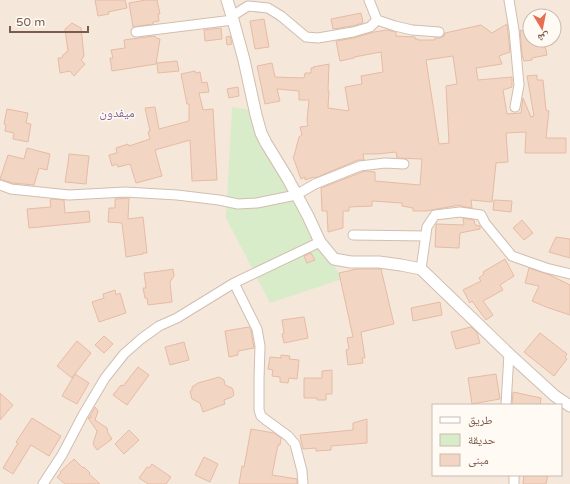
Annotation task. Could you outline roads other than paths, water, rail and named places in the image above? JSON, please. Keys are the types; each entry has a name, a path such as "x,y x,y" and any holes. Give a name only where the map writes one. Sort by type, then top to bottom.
{"street":[{"path":"227,0 244,60 261,132 308,216 320,242 334,259 351,262 379,262 421,269 509,354 555,396 570,406"},
{"path":"369,0 377,20 412,30 439,32"},
{"path":"509,0 514,30 519,85 515,107"},
{"path":"136,32 233,18 248,6 268,8 281,16 306,36 318,38 353,32 370,26 377,20"},
{"path":"0,185 11,189 69,195 125,192 177,195 238,204 257,203 296,195 315,184 360,166 385,163 404,164"},
{"path":"421,269 427,227 435,215 460,212 481,215 512,256 546,268 570,274"},
{"path":"352,235 426,236"},
{"path":"43,484 62,454 105,378 124,354 141,339 159,326 177,318 234,283 320,242"},
{"path":"234,283 257,330 260,346 259,410 261,416 288,436 295,444 302,471 303,484"},
{"path":"506,404 509,354"}],"district":[{"name":"ميفدون","path":"117,112"}]}
